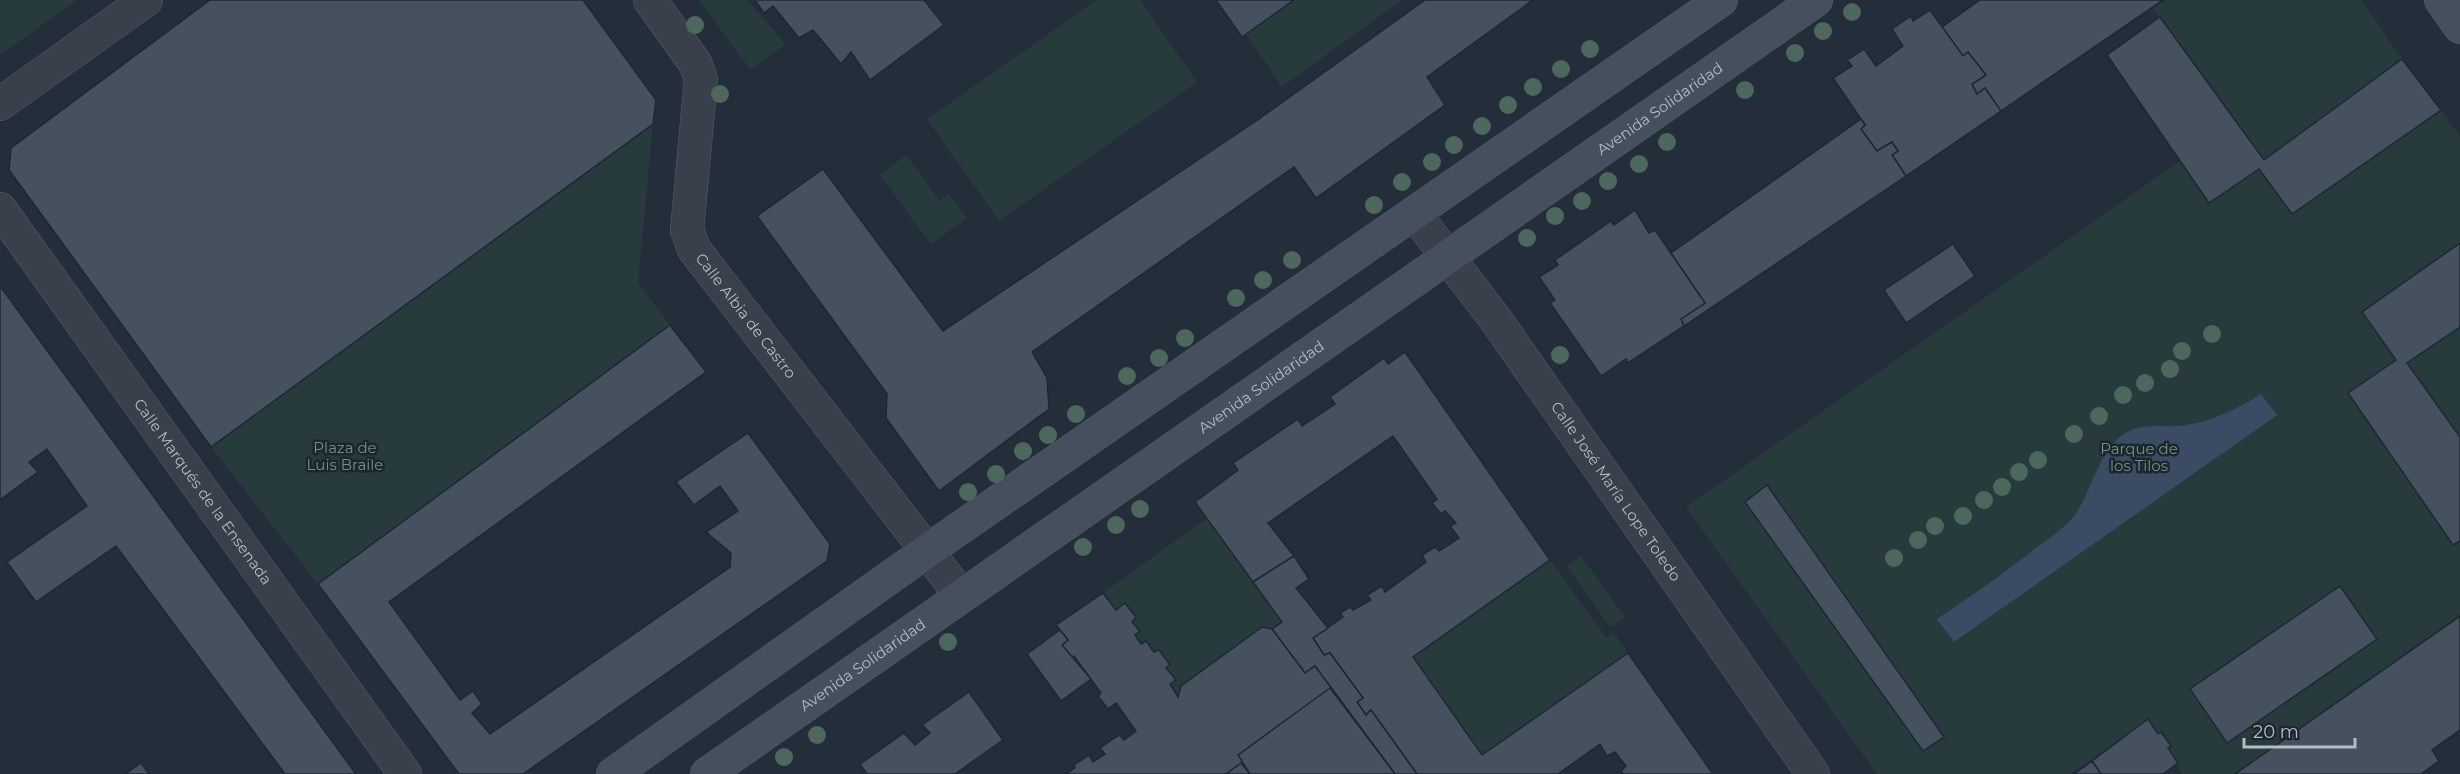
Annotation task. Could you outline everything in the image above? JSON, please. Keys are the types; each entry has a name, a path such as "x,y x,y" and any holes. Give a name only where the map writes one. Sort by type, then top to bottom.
{"main road":[{"path":"613,774 927,551 1721,0"},
{"name":"Avenida Solidaridad","path":"707,774 1816,0"},
{"path":"2441,0 2460,27"}],"street":[{"path":"0,104 146,0"},
{"name":"Calle Albia de Castro","path":"650,0 695,63 701,79 687,230 694,249 961,595"},
{"name":"Calle Marqués de la Ensenada","path":"0,209 405,774"},
{"name":"Calle José María Lope Toledo","path":"1414,213 1496,320 1813,774"}],"green space":[{"path":"0,0 77,0 0,55"},
{"path":"699,0 747,0 786,44 750,70"},
{"path":"1097,0 1140,0 1197,82 999,221 927,119"},
{"path":"1294,0 1402,0 1282,87 1246,34"},
{"path":"2165,0 2361,0 2402,59 2264,160 2153,9"},
{"name":"Parque de los Tilos","path":"2441,110 2460,137 2460,243 2362,311 2396,360 2349,393 2453,545 2460,541 2460,615 2237,774 2182,774 2148,719 2071,774 1877,774 1686,507 2180,161 2210,202 2259,169 2292,214","holes":["2339,586 2377,639 2387,633 2227,743 2190,689"]},
{"name":"Plaza de Luis Braile","path":"653,124 638,283 670,325 318,584 211,447"},
{"path":"906,155 940,201 949,194 967,218 931,244 880,175"},
{"path":"2460,327 2460,437 2407,363"},
{"path":"1207,518 1282,622 1272,629 1262,627 1181,686 1178,697 1170,684 1175,680 1166,668 1170,665 1141,644 1135,635 1139,631 1132,622 1136,617 1125,604 1116,610 1103,593"},
{"path":"1581,556 1625,617 1610,627 1567,566"},
{"path":"1550,560 1606,638 1614,633 1628,653 1482,755 1413,657"}],"water":[{"path":"2261,394 2277,415 1954,642 1937,619 2067,524 2081,505 2102,460 2115,441 2137,428 2188,425 2210,419 2231,411"}],"building":[{"path":"210,0 583,0 656,100 653,124 211,447 9,170 11,148"},
{"path":"755,0 924,0 944,25 870,80 851,52 841,64 813,30 799,38 773,6 764,13"},
{"path":"1216,0 1294,0 1242,37"},
{"path":"1425,0 1533,0 1427,77 1445,105 1316,198 1294,167 1032,352 1047,378 1049,409 939,491 886,418 887,394 757,216 823,169 943,331 1259,119"},
{"path":"1980,0 2163,0 2001,111 1985,88 1977,94 1972,84 1986,75 1968,52 1963,56 1942,27"},
{"path":"1930,10 1963,56 1968,52 1986,75 1972,84 1977,94 1985,88 2001,111 1906,176 1892,155 1898,151 1892,142 1877,151 1861,129 1865,125 1833,78 1852,66 1847,60 1864,49 1876,66 1903,46 1892,29 1911,16 1913,21"},
{"path":"2160,17 2264,160 2402,59 2441,110 2292,214 2259,169 2209,203 2107,55"},
{"path":"1861,119 1865,125 1861,129 1877,151 1892,142 1898,151 1892,155 1906,176 1684,326 1681,319 1705,303 1671,253"},
{"path":"1635,210 1649,233 1655,230 1705,303 1681,319 1684,326 1628,363 1626,359 1601,376 1550,303 1555,300 1539,277 1558,265 1555,260 1611,221 1614,225"},
{"path":"2460,243 2460,327 2407,363 2460,437 2460,541 2453,545 2348,393 2396,360 2362,312"},
{"path":"1953,244 1975,276 1906,323 1884,290"},
{"path":"0,286 356,774 285,774 116,546 36,602 7,562 87,506 47,449 29,462 38,472 0,500"},
{"path":"670,325 706,372 389,602 460,700 473,691 482,704 472,713 490,734 730,567 731,553 706,532 738,511 720,486 694,505 676,482 748,433 830,544 827,561 523,774 459,774 318,584"},
{"path":"1405,352 1550,560 1413,657 1482,755 1628,653 1713,774 1623,774 1621,771 1626,766 1615,752 1607,756 1600,744 1558,774 1417,774 1371,710 1366,715 1357,702 1363,698 1330,653 1324,655 1313,638 1343,617 1340,613 1350,607 1353,610 1371,600 1367,595 1382,586 1385,592 1426,562 1422,555 1435,547 1439,551 1459,538 1450,526 1456,523 1445,511 1441,514 1432,503 1437,499 1393,436 1268,523 1294,556 1253,582 1195,502 1238,470 1233,463 1298,419 1302,426 1335,404 1330,397 1384,358 1388,364"},
{"path":"1767,485 1944,737 1923,751 1745,502"},
{"path":"1294,556 1309,579 1296,588 1328,628 1313,638 1324,655 1330,653 1363,698 1357,702 1366,715 1371,710 1417,774 1395,774 1315,666 1305,673 1272,629 1282,622 1253,582"},
{"path":"2340,586 2377,639 2227,743 2190,689"},
{"path":"1103,593 1116,610 1125,603 1136,617 1132,622 1140,631 1135,635 1141,644 1146,641 1154,652 1159,650 1170,665 1166,668 1176,680 1170,684 1178,697 1181,686 1262,627 1272,629 1305,673 1315,666 1395,774 1066,774 1075,768 1074,765 1089,755 1093,762 1105,754 1100,748 1116,737 1120,735 1124,740 1136,731 1116,703 1108,709 1098,696 1101,693 1074,656 1072,659 1062,645 1068,640 1056,625"},
{"path":"2460,616 2460,730 2432,750 2439,761 2421,774 2235,774"},
{"path":"1060,630 1068,640 1062,645 1091,679 1061,701 1027,654"},
{"path":"1330,688 1395,774 1250,774 1238,755"},
{"path":"969,692 1003,740 955,774 867,774 860,764 904,733 915,745 930,733 922,725"},
{"path":"2148,719 2158,734 2161,732 2171,746 2168,748 2178,763 2163,774 2101,774 2092,761"},
{"path":"2092,761 2101,774 2074,774"},
{"path":"141,763 149,774 125,774"},
{"path":"1241,763 1250,774 1226,774"}]}
